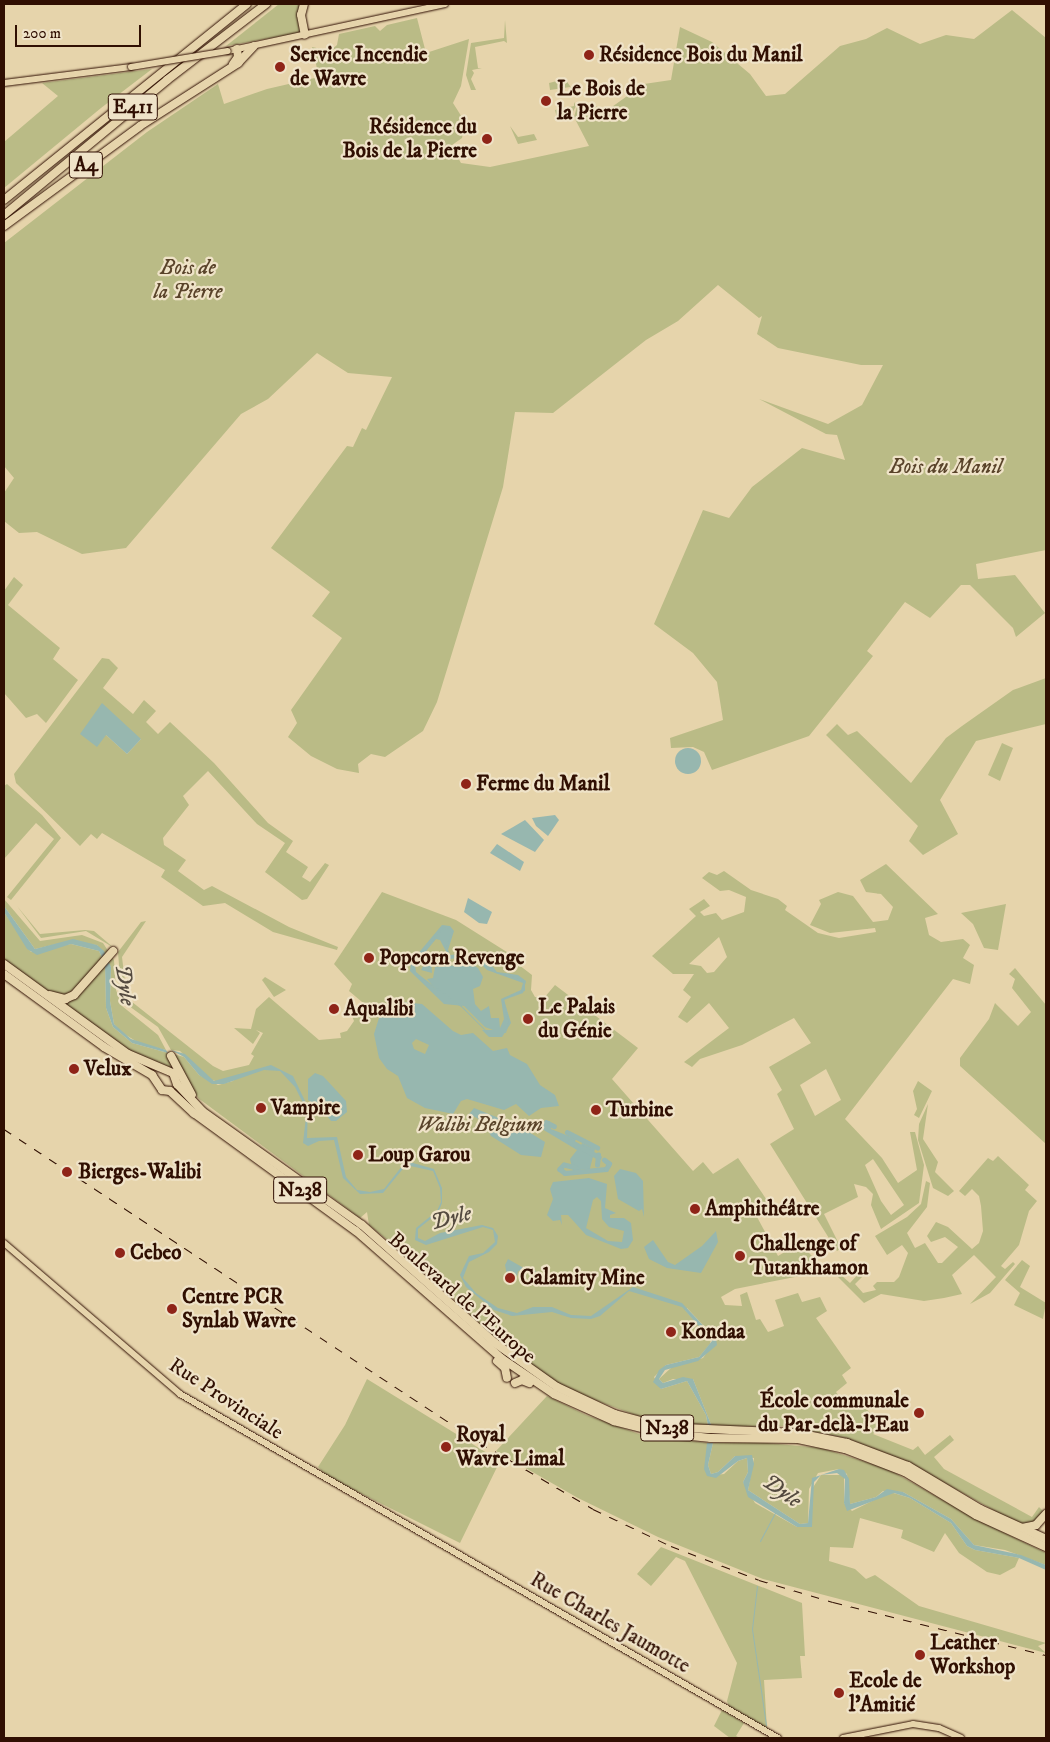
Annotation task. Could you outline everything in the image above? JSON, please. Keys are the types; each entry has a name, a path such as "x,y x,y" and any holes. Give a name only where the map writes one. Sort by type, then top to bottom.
{"highway":[{"name":"E411","path":"4,200 247,4"},
{"name":"E411","path":"4,215 167,80 266,4"},
{"path":"304,4 301,15 305,35"},
{"name":"A4","path":"4,226 140,126 231,67 254,46"},
{"path":"231,67 238,58 239,49"},
{"path":"46,995 71,997 112,953"},
{"name":"Boulevard de l'Europe","path":"4,964 128,1054 175,1075 177,1084 202,1110 381,1241 516,1360 576,1398 615,1414 663,1427 798,1433 847,1443 908,1466 974,1506 1018,1528 1046,1538"},
{"name":"Boulevard de l'Europe","path":"4,974 104,1047 158,1080 162,1090 170,1091 194,1113 377,1248 482,1342 535,1383 592,1412 638,1428 684,1437 798,1439 865,1455 905,1472 976,1515 1046,1547"},
{"path":"171,1056 190,1093 248,1142"},
{"path":"158,1080 165,1072"},
{"path":"170,1091 177,1084"},
{"path":"482,1342 485,1349 505,1368 506,1378"},
{"path":"515,1383 522,1380 535,1383"},
{"path":"1018,1528 1032,1527 1044,1517"},
{"path":"1044,1517 1041,1529 1046,1538"}],"main road":[{"path":"4,83 131,67 239,49 445,4"},
{"name":"Rue Provinciale","path":"4,1244 180,1394 425,1536"},
{"name":"Rue Charles Jaumotte","path":"425,1536 778,1738"},
{"path":"843,1738 913,1724 939,1728 961,1738"}],"green space":[{"path":"279,4 302,4 299,33 226,46"},
{"name":"Bois de la Pierre","path":"1012,10 1046,38 1046,550 976,564 978,579 1015,575 1045,613 1016,637 1013,628 970,585 961,585 930,618 905,602 867,651 873,656 809,736 712,770 704,752 693,747 671,748 670,738 723,720 717,682 693,653 654,624 703,510 729,518 752,487 802,448 845,460 837,435 826,434 759,399 828,424 862,405 883,365 861,365 778,348 757,334 762,316 759,318 718,285 678,321 646,340 553,413 515,412 503,487 437,702 423,731 385,757 371,754 358,764 359,773 337,769 311,756 288,737 297,723 291,710 342,638 312,616 330,592 271,548 347,446 353,447 362,428 366,430 392,377 348,373 317,353 268,399 241,414 126,548 82,554 37,532 19,533 4,521 4,493 14,478 4,466 4,243 147,132 218,84 224,104 267,89 319,77 312,47 330,51 337,45 339,34 375,26 380,31 387,25 417,18 426,53 469,39 461,86 453,103 465,122 462,138 445,150 457,156 461,163 490,167 589,146 574,117 578,103 609,109 644,84 671,80 680,27 712,42 750,74 766,96 785,94 840,46 866,39 887,28 920,44 946,35 974,39"},
{"path":"505,20 507,43 504,41 475,47 478,68 482,68 472,70 474,73 471,79 476,90 471,90 466,75 471,43 504,38"},
{"path":"152,69 101,108 4,188 4,142 58,96 42,83"},
{"path":"565,79 573,90 570,87 550,90 549,83"},
{"path":"574,102 576,106 571,115 557,118 555,110 574,106"},
{"path":"510,126 518,137 534,134 537,140 518,144"},
{"path":"14,577 23,585 8,605 60,648 53,659 78,680 46,723 37,714 26,718 4,693 4,591"},
{"path":"102,658 109,659 118,668 103,688 133,714 144,700 156,711 146,722 158,734 170,722 214,763 268,823 293,841 286,852 308,867 302,877 310,882 325,863 329,865 307,899 302,900 265,872 285,843 257,824 208,771 183,796 189,805 163,838 164,845 186,860 178,871 204,890 212,886 289,927 338,947 337,950 273,932 225,903 203,906 161,877 165,870 102,833 97,839 91,834 80,846 16,783 14,774","holes":["106,735 141,739 127,754"]},
{"path":"1046,678 1046,724 976,741 940,800 958,834 923,855 909,841 918,826 826,735 837,724 848,735 857,731 911,783 946,738 1013,690"},
{"path":"1002,743 1013,748 1000,781 988,775"},
{"path":"7,784 42,815 61,838 11,900 7,897 54,839 36,823 4,859 4,786"},
{"path":"886,864 938,914 925,918 929,935 941,942 963,939 970,945 963,958 974,965 970,984 953,979 845,1119 882,1158 898,1183 917,1170 910,1132 915,1132 924,1165 919,1203 881,1229 871,1205 873,1194 866,1187 854,1184 858,1197 824,1214 841,1248 837,1251 770,1144 794,1129 777,1094 782,1090 769,1067 811,1043 794,1018 742,1045 700,1059 692,1067 684,1062 729,1028 709,1003 687,1023 678,1017 691,997 683,990 694,974 673,974 652,956 696,916 689,909 704,899 710,906 700,912 704,916 716,913 722,920 744,912 746,897 729,890 720,891 702,878 709,872 717,875 724,871 751,890 778,899 787,906 785,910 818,933 839,938 876,932 875,928 830,933 810,925 821,904 819,900 838,892 853,896 873,922 888,920 893,907 881,894 866,892 860,880","holes":["719,937 727,957 714,972 707,973 701,966 689,964","826,1069 841,1100 815,1116 800,1085","873,1159 904,1205 891,1215 881,1201 865,1165"]},
{"name":"Walibi Belgium","path":"382,892 456,920 510,954 502,964 515,970 519,965 532,975 531,990 535,997 544,998 555,985 638,1048 612,1079 693,1171 703,1162 713,1174 738,1158 771,1206 757,1217 778,1256 800,1243 820,1265 820,1272 735,1289 721,1297 725,1305 742,1306 740,1295 747,1292 756,1320 760,1319 768,1332 784,1326 775,1300 798,1293 802,1302 820,1297 827,1311 816,1318 851,1368 842,1375 847,1383 836,1392 848,1409 860,1403 883,1425 873,1434 913,1450 918,1446 925,1455 950,1435 954,1440 934,1457 944,1469 1032,1517 1039,1507 1043,1511 1038,1521 1026,1525 1015,1522 905,1461 846,1438 784,1426 712,1427 693,1379 673,1379 663,1383 659,1379 672,1367 703,1358 716,1339 687,1308 685,1310 711,1339 710,1344 699,1357 666,1365 654,1377 661,1389 687,1381 706,1415 708,1426 649,1420 573,1392 537,1371 496,1339 431,1277 432,1265 422,1268 369,1225 367,1212 360,1218 198,1098 173,1054 184,1057 199,1075 218,1085 233,1081 236,1077 219,1082 208,1079 180,1051 171,1050 158,1027 129,1006 121,991 118,952 141,922 146,921 122,957 127,998 213,1066 223,1071 249,1065 254,1056 251,1054 263,1033 256,1030 260,1033 253,1044 234,1028 251,1029 256,1009 269,997 319,1040 341,1038 340,1033 347,1031 354,1021 352,1016 365,1013 368,1007 349,991 352,984 334,964"},
{"path":"4,899 40,941 82,935 103,943 114,960 116,990 122,1006 158,1035 166,1050 139,1043 121,1032 114,1024 110,1001 111,967 97,945 65,942 35,949 4,906"},
{"path":"1006,904 998,950 984,948 973,924 961,913"},
{"path":"17,906 40,934 85,930 94,931 114,948 86,931 41,938"},
{"path":"4,912 31,952 71,944 99,951 105,964 106,1008 113,1027 132,1043 168,1053 172,1068 130,1051 4,960"},
{"path":"1015,968 1046,1005 1046,1144 960,1066 960,1058 989,1019 995,1003 1018,1026 1031,1012 1012,988 1015,979 1009,974"},
{"path":"265,977 286,990 274,997 262,980"},
{"path":"918,1081 932,1091 919,1118 914,1115 917,1109 913,1091"},
{"path":"928,1104 923,1139 938,1162 935,1172 954,1191 948,1196 933,1188 918,1140 919,1124"},
{"path":"998,1156 1029,1185 1025,1190 1037,1201 1029,1211 1019,1245 1001,1266 1005,1269 1013,1262 1015,1264 990,1293 970,1304 996,1277 974,1255 952,1275 962,1294 944,1298 924,1301 881,1294 864,1303 838,1277 841,1275 850,1283 862,1270 865,1274 855,1284 863,1293 876,1290 873,1286 877,1282 894,1282 899,1277 908,1253 902,1245 887,1255 875,1236 907,1217 921,1204 926,1181 930,1183 927,1207 907,1233 915,1248 925,1243 938,1263 942,1263 958,1247 945,1237 931,1242 927,1236 936,1222 948,1227 972,1249 979,1243 983,1231 979,1196 972,1189 965,1196 959,1191 988,1158 993,1161"},
{"path":"1022,1260 1030,1266 1020,1287 1046,1303 1043,1319 1014,1305 1020,1293 1005,1280"},
{"path":"367,1379 500,1461 460,1543 328,1477 318,1467 345,1425"},
{"path":"547,1396 586,1415 639,1434 707,1443 707,1476 724,1474 738,1461 747,1458 748,1472 743,1482 755,1503 797,1527 812,1527 812,1489 821,1475 844,1475 844,1503 852,1511 890,1492 910,1498 951,1523 967,1546 975,1550 1019,1558 1015,1567 1000,1575 987,1572 959,1553 945,1533 934,1552 901,1538 903,1530 860,1518 853,1548 830,1547 829,1561 855,1569 866,1579 875,1575 919,1606 1046,1643 1038,1646 1046,1653 763,1579 658,1537 578,1498 496,1451"},
{"path":"757,1442 821,1448 888,1469 976,1519 1046,1553 1046,1565 1005,1550 974,1545 951,1519 903,1492 883,1491 876,1497 850,1504 847,1474 839,1469 818,1473 809,1489 808,1523 800,1524 748,1490 754,1458 735,1456 718,1472 711,1474 708,1465 713,1443"},
{"path":"661,1547 802,1603 805,1656 800,1656 802,1678 764,1680 767,1729 730,1709 727,1701 737,1663 685,1561 676,1557 651,1586 637,1574"},
{"path":"722,1710 744,1723 736,1736 740,1738 730,1738 714,1726"}],"water":[{"path":"102,703 141,739 127,754 106,735 97,747 80,734"},
{"path":"688,748 697,752 701,761 697,770 688,774 679,770 675,761 679,752"},
{"path":"555,815 559,820 548,836 536,826 532,818"},
{"path":"525,820 544,840 535,852 501,834"},
{"path":"497,844 524,862 520,871 490,853"},
{"path":"468,898 492,912 487,924 479,923 464,912"},
{"path":"4,906 35,949 73,939 97,945 104,951 111,967 110,1001 114,1024 131,1039 166,1050 168,1053 132,1043 113,1027 106,1008 105,964 99,951 71,944 37,955 27,949 4,912"},
{"path":"442,925 450,926 454,931 448,950 450,955 474,953 488,961 497,972 518,975 526,981 523,993 504,1000 511,1023 502,1037 489,1037 482,1030 493,1030 485,1027 464,1006 444,1004 410,971 411,962","holes":["436,939 440,940 450,959 473,956 487,970 523,983 521,990 501,999 504,1019 500,1028 499,1018 491,1018 489,1006 481,1011 475,1004 473,989 480,986 483,977 478,968 471,964 435,967 433,978 427,979 436,989 416,972 415,965 424,954 427,959 421,970 432,973 431,955 426,951"]},
{"path":"403,1002 422,1004 453,1031 461,1035 473,1033 493,1051 507,1048 510,1055 527,1064 540,1085 555,1095 559,1106 541,1108 529,1116 516,1104 504,1110 467,1099 461,1101 453,1114 425,1108 407,1098 398,1076 387,1069 379,1058 374,1034 379,1018 387,1008 399,1009","holes":["416,1039 429,1045 425,1054 414,1049 412,1043"]},
{"path":"171,1050 185,1054 214,1081 271,1065 293,1076 308,1107 307,1138 337,1137 346,1177 357,1190 370,1192 384,1189 406,1161 434,1169 442,1188 442,1203 438,1213 418,1229 418,1238 425,1241 440,1233 482,1225 493,1228 498,1236 497,1244 489,1252 469,1262 463,1278 476,1293 498,1308 517,1313 533,1307 552,1307 571,1315 591,1316 633,1287 682,1303 716,1339 717,1345 698,1361 665,1370 659,1379 663,1383 683,1377 693,1379 712,1427 708,1426 706,1415 687,1381 661,1389 653,1382 659,1370 666,1365 699,1357 712,1341 682,1307 629,1291 600,1316 591,1319 571,1318 552,1312 512,1316 494,1310 466,1287 460,1275 469,1256 483,1253 495,1242 493,1230 483,1227 426,1245 415,1240 416,1228 437,1211 441,1202 440,1188 433,1171 406,1165 383,1193 360,1194 343,1178 334,1140 319,1141 308,1146 303,1143 306,1117 304,1105 295,1087 280,1071 264,1070 224,1084 212,1084 199,1075 184,1057"},
{"path":"315,1073 323,1076 346,1101 347,1112 336,1121 331,1121 321,1108 308,1100 308,1079"},
{"path":"474,1108 519,1126 545,1142 541,1157 521,1155 491,1136 488,1130 490,1125 469,1114"},
{"path":"550,1121 551,1129 576,1139 574,1144 580,1148 582,1143 595,1149 589,1172 586,1169 573,1171 570,1159 577,1150 542,1129 543,1122"},
{"path":"620,1169 636,1173 643,1181 644,1217 642,1209 639,1211 618,1199 614,1176"},
{"path":"589,1178 607,1184 605,1208 616,1213 610,1215 610,1218 624,1218 631,1223 633,1240 628,1248 621,1249 586,1235 568,1215 561,1215 562,1225 560,1220 553,1221 547,1215 553,1199 550,1189 553,1182","holes":["597,1197 601,1201 602,1219 609,1227 624,1231 622,1242 608,1241 586,1228 593,1200"]},
{"path":"716,1231 718,1242 701,1273 667,1268 649,1259 644,1247 653,1240 668,1262 675,1265 702,1246"},
{"path":"508,1259 529,1271 534,1269 536,1272 533,1275 525,1269 518,1271 517,1276 513,1274 513,1282 508,1279 505,1265"},
{"path":"707,1443 713,1443 708,1465 711,1474 718,1472 735,1456 752,1455 754,1464 748,1490 800,1524 808,1523 812,1478 821,1475 814,1482 812,1527 797,1527 748,1497 743,1482 748,1472 747,1458 738,1461 716,1478 707,1476 704,1469"},
{"path":"839,1469 844,1470 849,1479 850,1504 876,1497 887,1489 903,1492 951,1519 974,1545 1021,1555 1046,1565 1046,1570 1019,1558 975,1550 967,1546 951,1523 910,1498 894,1493 847,1511 844,1503 845,1479 837,1473 821,1475"}],"waterway":[{"path":"443,927 452,931 446,946 449,957 472,954 495,972 517,977 524,982 524,990 503,998 508,1023 505,1032 487,1032 461,1006 414,972 412,967 443,927"},
{"path":"546,1122 554,1126"},
{"path":"567,1132 597,1147"},
{"path":"570,1141 599,1157"},
{"path":"597,1165 598,1155"},
{"path":"576,1168 564,1165 560,1169 565,1173 606,1169 609,1164 604,1160"},
{"name":"Dyle","path":"760,1541 775,1513"},
{"path":"757,1586 752,1629 766,1725"}],"railway":[{"path":"4,1129 479,1442 593,1509 671,1546 759,1580 833,1602 1046,1655"}],"place":[{"name":"Résidence Bois du Manil","path":"589,55"},
{"name":"Service Incendie de Wavre","path":"280,67"},
{"name":"Le Bois de la Pierre","path":"546,101"},
{"name":"Résidence du Bois de la Pierre","path":"487,139"},
{"name":"Ferme du Manil","path":"466,784"},
{"name":"Popcorn Revenge","path":"369,958"},
{"name":"Aqualibi","path":"334,1009"},
{"name":"Le Palais du Génie","path":"528,1019"},
{"name":"Velux","path":"74,1069"},
{"name":"Vampire","path":"261,1108"},
{"name":"Turbine","path":"596,1110"},
{"name":"Loup Garou","path":"358,1155"},
{"name":"Bierges-Walibi","path":"67,1172"},
{"name":"Amphithéâtre","path":"695,1209"},
{"name":"Cebeo","path":"120,1253"},
{"name":"Challenge of Tutankhamon","path":"740,1256"},
{"name":"Calamity Mine","path":"510,1278"},
{"name":"Centre PCR Synlab Wavre","path":"172,1309"},
{"name":"Kondaa","path":"671,1332"},
{"name":"École communale du Par-delà-l'Eau","path":"919,1413"},
{"name":"Royal Wavre Limal","path":"446,1447"},
{"name":"Leather Workshop","path":"920,1655"},
{"name":"Ecole de l'Amitié","path":"839,1693"}],"park label":[{"name":"Bois du Manil","path":"946,467"}]}
